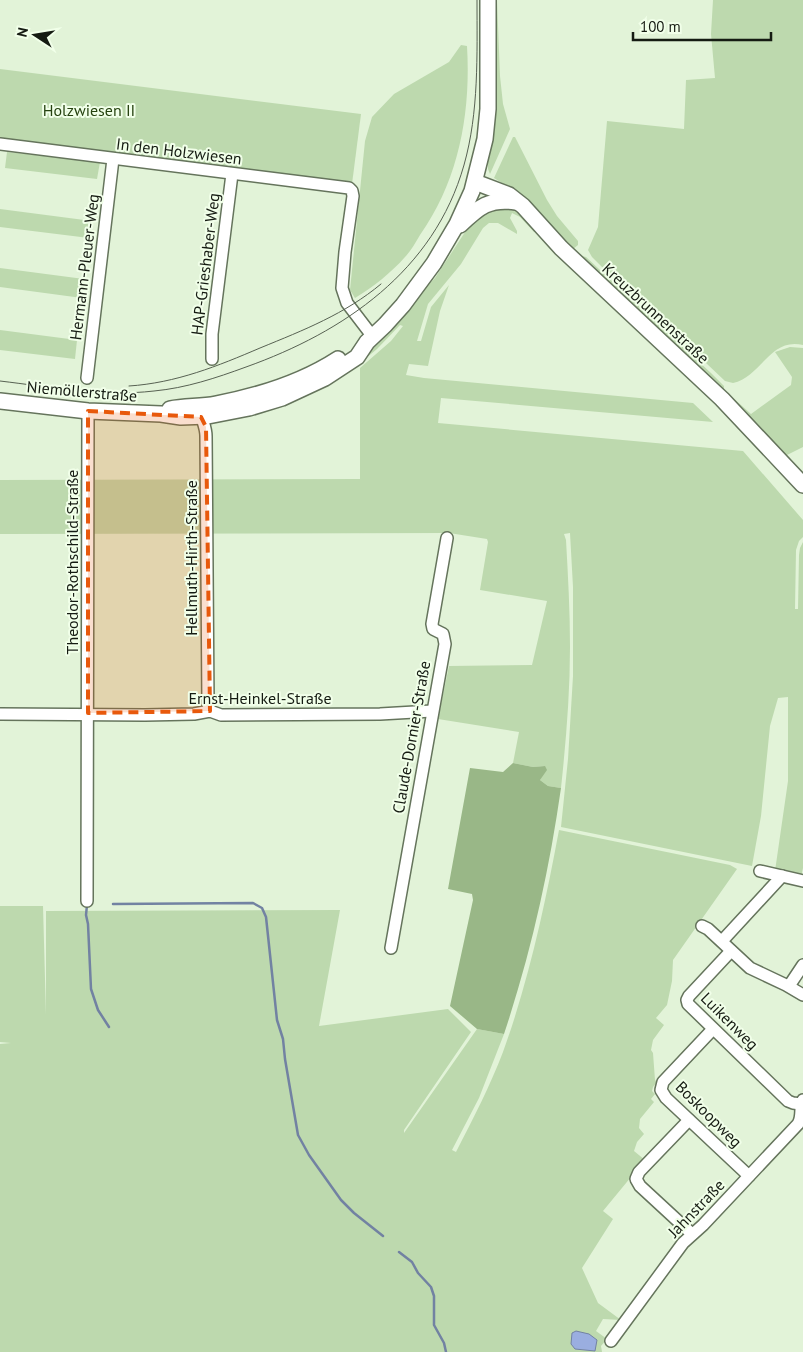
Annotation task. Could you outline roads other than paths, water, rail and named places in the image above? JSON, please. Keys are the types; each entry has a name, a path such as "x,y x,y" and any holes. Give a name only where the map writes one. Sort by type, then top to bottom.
{"main road":[{"name":"Niemöllerstraße","path":"0,401 88,411 162,414 180,417 215,404 245,398 281,387 332,362 370,340 391,320 437,258 466,206 475,182 485,139 488,109 488,0"},
{"name":"Kreuzbrunnenstraße","path":"475,182 504,193 520,203 566,254 722,399 803,485"},
{"path":"452,234 473,213 489,203 501,201 520,203"}],"street":[{"name":"In den Holzwiesen","path":"0,144 349,188 352,192 342,288 348,303 370,340"},
{"name":"Hermann-Pleuer-Weg","path":"86,378 113,159"},
{"name":"HAP-Grieshaber-Weg","path":"212,359 212,334 232,174"},
{"name":"Theodor-Rothschild-Straße","path":"87,901 88,411"},
{"name":"Hellmuth-Hirth-Straße","path":"200,411 206,427 208,704 210,711"},
{"name":"Claude-Dornier-Straße","path":"390,948 445,641 443,634 433,629 432,620 447,538"},
{"name":"Ernst-Heinkel-Straße","path":"88,713 105,715 194,714 210,711 221,715 380,714 432,711"},
{"path":"0,714 88,713"},
{"path":"760,871 803,881"},
{"path":"722,941 782,876"},
{"path":"702,926 722,941 750,968 789,986 803,995"},
{"name":"Luikenweg","path":"731,950 688,998 689,1006 790,1102 802,1107"},
{"path":"789,986 803,966"},
{"name":"Boskoopweg","path":"713,1029 661,1086 664,1096 749,1176"},
{"name":"Jahnstraße","path":"610,1342 683,1242 798,1124 801,1118 802,1107"},
{"path":"690,1120 639,1172 636,1179 640,1186 692,1234"}],"water":[{"path":"576,1331 589,1334 597,1340 595,1351 575,1349 571,1344 572,1333"}],"waterway":[{"path":"113,904 253,903 262,908 266,917 277,1020 283,1039 298,1135 309,1155 341,1200 383,1236"},
{"path":"87,905 91,989 98,1010 109,1027"},
{"path":"399,1252 412,1262 418,1273 431,1287 434,1296 434,1325 444,1343 446,1352"}],"tram line":[{"path":"0,381 77,391 116,393 166,390 189,385 212,379 282,353 317,336 350,316 380,293 408,266 431,236 450,203 464,165 475,104 477,0"},
{"path":"129,386 163,381 196,373 228,361 292,335 338,313 381,284"}],"park label":[{"name":"Holzwiesen II","path":"89,110"}]}
